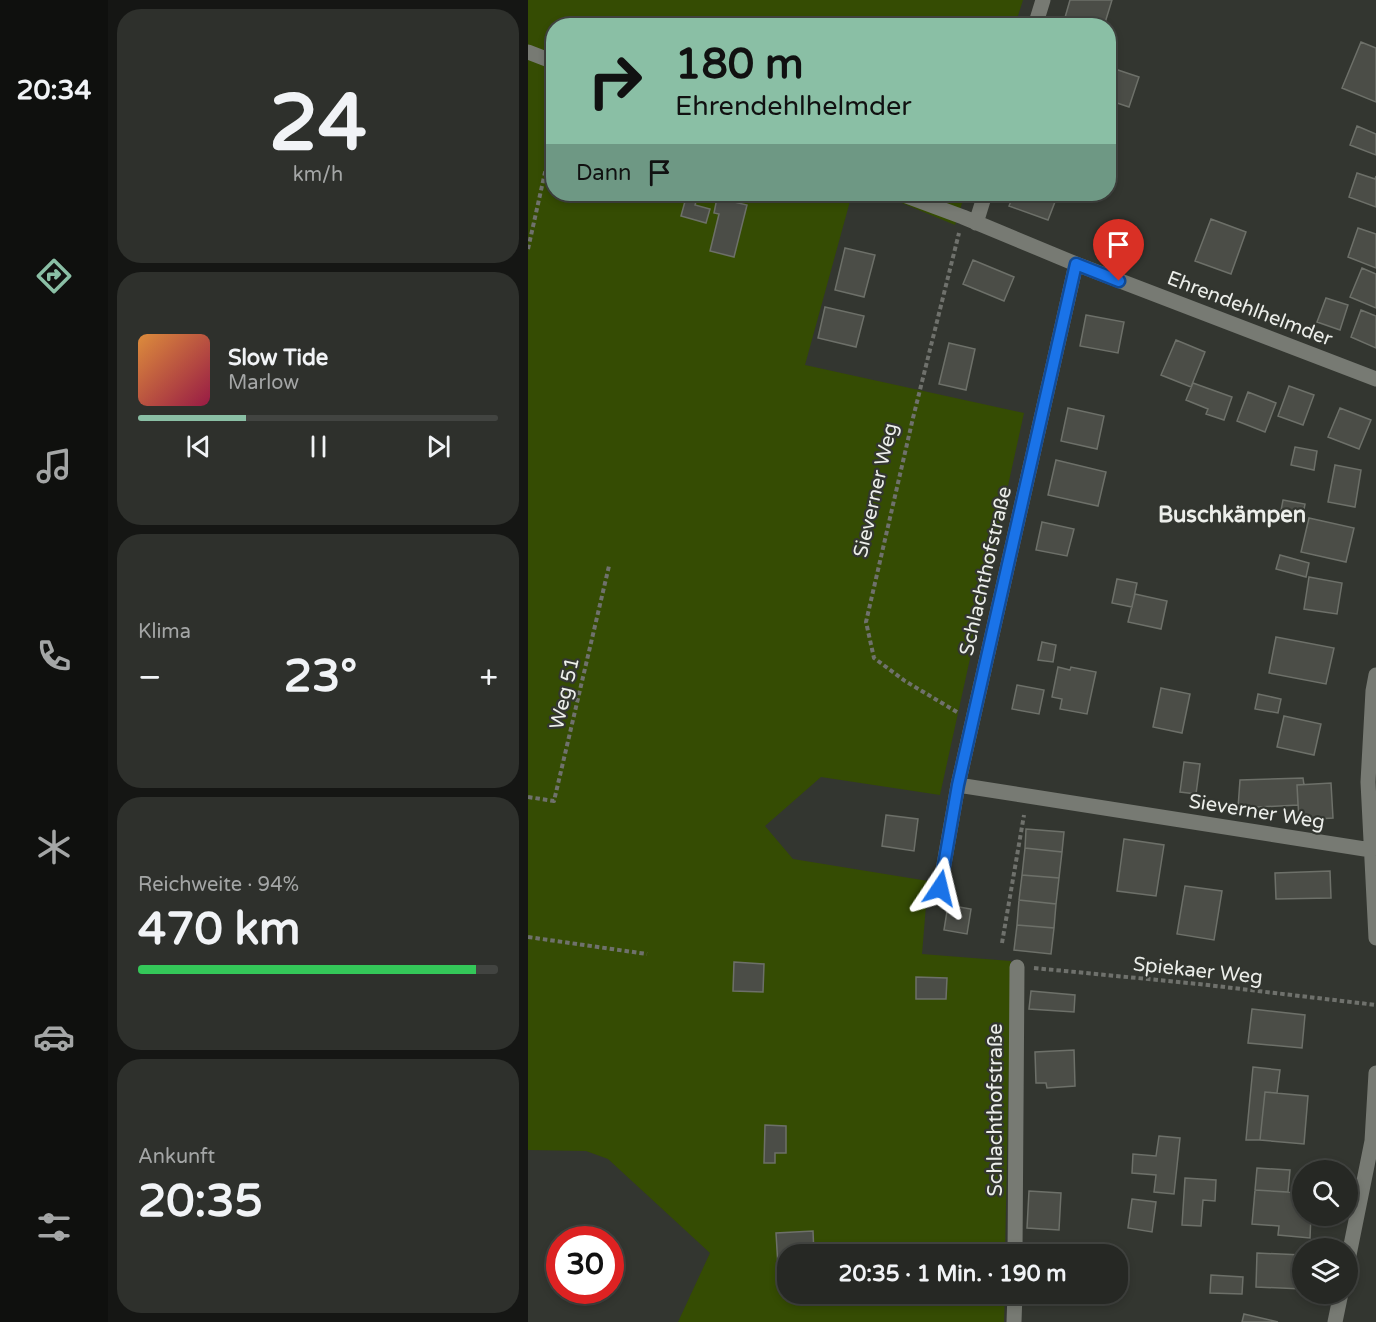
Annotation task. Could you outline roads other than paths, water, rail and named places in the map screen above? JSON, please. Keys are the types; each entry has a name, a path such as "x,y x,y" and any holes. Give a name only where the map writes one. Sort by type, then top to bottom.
{"street":[{"path":"1037,18 1043,0"},
{"path":"528,52 546,59"},
{"name":"Ehrendehlhelmder","path":"920,201 1076,264 1376,379"},
{"path":"970,220 981,201"},
{"name":"Schlachthofstraße","path":"940,888 958,785 1076,264"},
{"path":"1376,675 1373,691 1371,850 1376,938"},
{"name":"Sieverner Weg","path":"958,785 1371,850"},
{"name":"Schlachthofstraße","path":"1015,1244 1017,967"},
{"path":"1353,1238 1374,1142 1376,1073"},
{"path":"1014,1322 1015,1304"},
{"path":"1335,1322 1339,1304"}],"district":[{"name":"Buschkämpen","path":"1232,514"}]}
